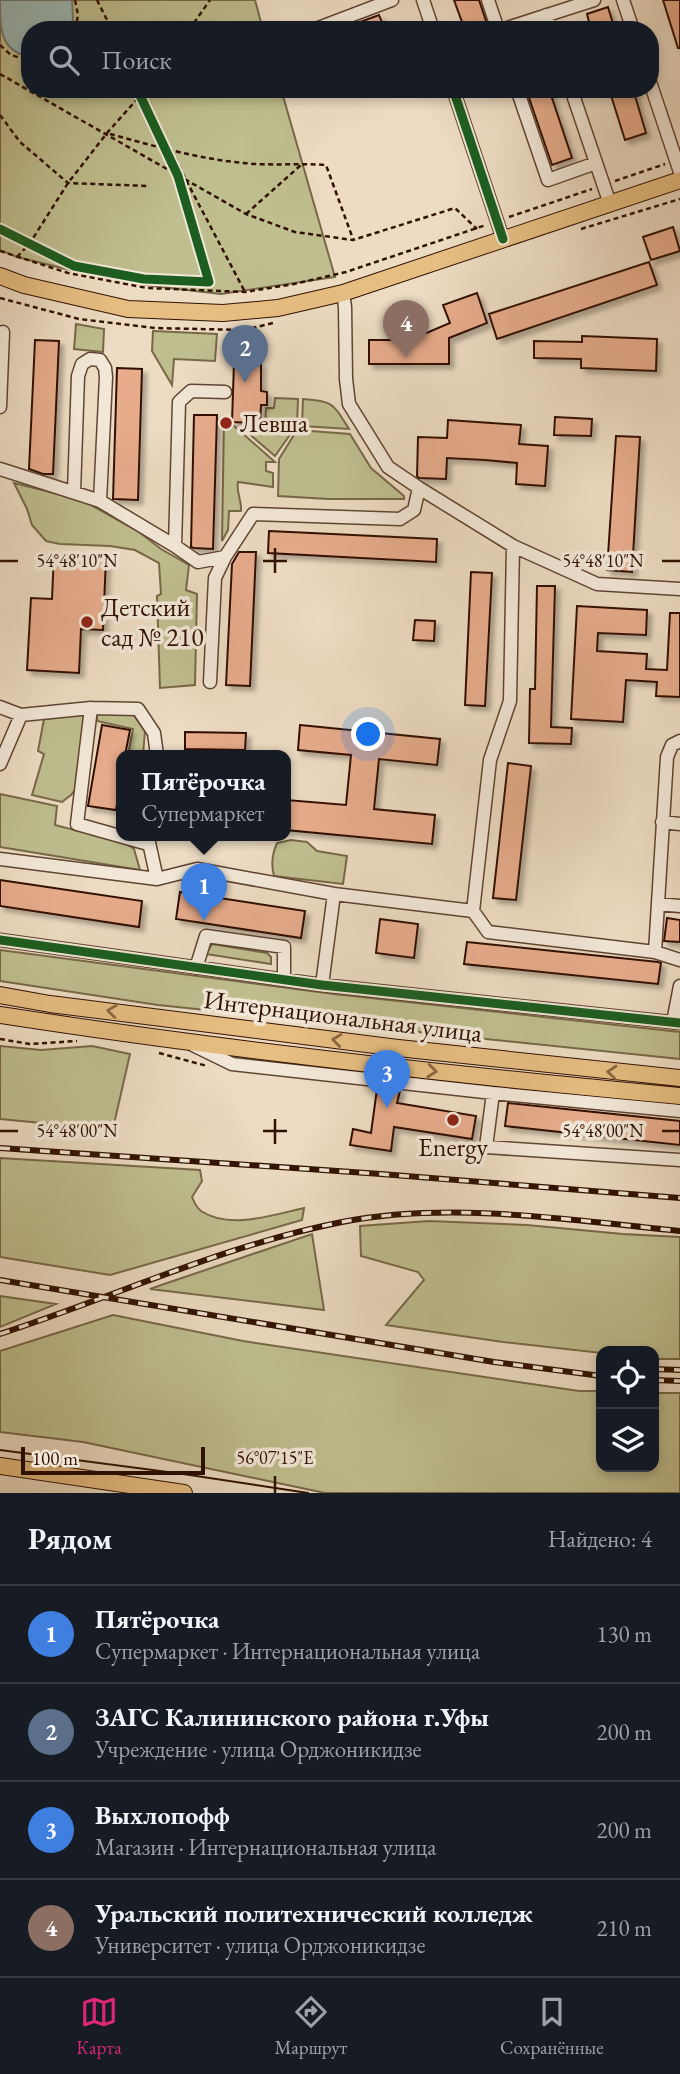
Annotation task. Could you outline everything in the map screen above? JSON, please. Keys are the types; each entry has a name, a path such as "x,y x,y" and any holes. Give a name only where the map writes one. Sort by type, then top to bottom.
{"main road":[{"path":"0,276 24,285 128,309 223,313 278,308 342,293 680,180"},
{"name":"Интернациональная улица","path":"0,995 50,1004 398,1048 680,1078"},
{"name":"Интернациональная улица","path":"0,1016 189,1043 680,1096"},
{"path":"0,1466 114,1487 184,1493"}],"street":[{"path":"337,21 392,0"},
{"path":"423,0 430,21"},
{"path":"488,0 496,21"},
{"path":"527,21 594,0"},
{"path":"623,0 630,21"},
{"path":"546,15 548,21"},
{"path":"458,98 503,239"},
{"path":"520,98 548,180 596,163"},
{"path":"574,98 610,204"},
{"path":"655,98 680,172"},
{"path":"342,293 345,307 349,404 388,467 513,546 597,584 680,589"},
{"path":"0,407 3,332"},
{"path":"74,492 78,376 82,364 90,359 100,360 106,377 100,501"},
{"path":"175,546 179,402 191,391 225,392"},
{"path":"0,469 100,501 198,562 225,557"},
{"path":"210,682 215,578 225,557 253,514 400,519 414,510 419,488"},
{"path":"513,546 510,701 490,760 473,911 488,932 655,952 680,960"},
{"path":"0,707 21,715 91,708 138,709 154,733 157,750"},
{"path":"91,708 77,824 116,833"},
{"path":"0,764 21,715"},
{"path":"655,952 667,757 672,745 680,741"},
{"path":"662,822 680,824"},
{"path":"148,841 157,879"},
{"path":"0,859 157,879 197,869 334,894 473,911"},
{"path":"322,985 334,894"},
{"path":"658,904 680,906"},
{"path":"195,968 206,936 284,947 284,980"},
{"path":"0,940 322,985 677,1023 680,986"},
{"path":"189,1043 232,1063 680,1111"},
{"path":"493,1093 486,1147 680,1160"}],"path":[{"path":"75,0 77,21"},
{"path":"95,0 105,21"},
{"path":"195,21 210,0"},
{"path":"0,45 11,55 21,58"},
{"path":"0,74 21,86"},
{"path":"0,251 68,273 147,288 245,292 346,272 477,229 455,208 353,240 295,232 246,214 44,98"},
{"path":"17,257 30,243 68,183 135,98"},
{"path":"144,98 182,178 245,292"},
{"path":"0,115 20,142 68,183 149,186"},
{"path":"107,133 169,150 244,163 326,165 353,240"},
{"path":"246,214 303,163"},
{"path":"182,178 186,203"},
{"path":"20,239 41,249"},
{"path":"63,260 74,266 144,279 209,282 245,292"},
{"path":"0,1039 30,1044 78,1041"},
{"path":"150,1051 208,1066"}],"shaded area":[{"path":"0,0 255,0 261,21 21,21 21,98 284,98 335,277 221,294 152,286 74,271 0,250"},
{"path":"76,324 104,329 103,352 74,349"},
{"path":"153,331 217,334 215,361 174,359 172,385 152,351"},
{"path":"275,398 298,399 297,424 265,423 266,408 274,408"},
{"path":"303,399 331,405 349,429 302,426"},
{"path":"224,417 275,462 266,462 266,471 273,473 273,487 238,482 241,511 229,511 228,530 222,541"},
{"path":"241,427 294,429 275,456"},
{"path":"297,430 350,434 371,468 404,496 404,499 278,496 279,459"},
{"path":"14,483 82,500 139,532 189,565 186,590 197,594 195,685 160,688 157,596 161,594 159,563 135,550 46,541 32,525"},
{"path":"97,713 133,714 145,731 143,750 129,750 133,729 97,721"},
{"path":"84,714 76,789 62,802 32,795 44,754 38,751 44,719"},
{"path":"0,794 57,806 55,825 78,831 83,829 123,841 134,849 140,870 0,847"},
{"path":"291,840 307,842 317,851 347,856 343,884 274,876 272,860 277,843"},
{"path":"212,944 267,953 271,957 271,964 206,954"},
{"path":"0,950 334,994 680,1032 680,1059 158,1005 0,981"},
{"path":"0,1046 41,1050 92,1046 130,1054 114,1124 52,1124 0,1119"},
{"path":"0,1158 200,1170 202,1181 192,1197 200,1210 212,1217 225,1220 251,1219 304,1208 302,1220 110,1275 0,1257"},
{"path":"429,1221 527,1225 680,1237 680,1359 659,1359 659,1346 596,1346 596,1352 386,1325 424,1280 418,1272 361,1256 360,1226"},
{"path":"312,1234 324,1310 150,1289 170,1282"},
{"path":"0,1296 56,1304 0,1327"},
{"path":"113,1315 243,1341 579,1391 596,1391 596,1472 659,1472 659,1393 680,1393 680,1493 325,1493 83,1442 0,1432 0,1351"}],"water":[{"path":"0,0 72,0 72,21 21,21 21,54 7,44 0,20"}],"building":[{"path":"454,0 479,0 486,21 462,21"},
{"path":"663,0 680,0 680,48 678,48"},
{"path":"608,7 612,21 589,21 587,14"},
{"path":"379,15 381,21 363,21"},
{"path":"529,98 552,98 572,158 552,165"},
{"path":"612,98 636,98 646,133 625,140"},
{"path":"673,227 680,251 651,260 643,237"},
{"path":"649,262 657,285 497,339 489,314"},
{"path":"477,293 487,323 449,338 449,364 369,364 369,340 410,340 450,323 443,305"},
{"path":"582,336 657,339 656,371 581,368 581,359 534,358 534,341 582,342"},
{"path":"35,340 59,341 53,474 29,469"},
{"path":"234,363 261,364 261,391 267,392 267,405 261,405 260,423 232,422"},
{"path":"117,368 142,369 138,500 113,499"},
{"path":"194,415 217,415 213,549 191,547"},
{"path":"555,417 592,419 591,436 554,435"},
{"path":"448,420 521,425 519,444 548,446 545,486 516,484 517,463 485,460 447,458 446,479 419,478 418,437 447,438"},
{"path":"616,436 640,437 632,572 607,570"},
{"path":"269,531 437,539 436,562 268,553"},
{"path":"239,552 256,552 250,686 226,685 232,564"},
{"path":"54,554 106,557 103,630 81,629 79,673 27,670 31,598 52,599"},
{"path":"471,572 492,573 485,706 465,705"},
{"path":"537,586 555,586 551,727 572,728 571,744 529,743 530,689 535,689"},
{"path":"577,606 647,610 646,635 598,633 597,651 647,654 646,669 667,670 670,613 680,613 680,697 656,696 657,682 626,680 623,722 571,719"},
{"path":"415,620 435,621 434,641 413,640"},
{"path":"102,725 130,730 126,750 116,750 116,810 88,806"},
{"path":"300,725 440,739 437,765 379,759 374,809 435,815 432,844 291,830 291,800 346,805 351,755 298,750"},
{"path":"185,732 246,733 245,750 185,749"},
{"path":"508,763 531,766 516,900 493,898"},
{"path":"0,880 142,901 139,927 0,906"},
{"path":"180,892 305,911 301,938 176,919"},
{"path":"667,918 680,920 680,942 664,941"},
{"path":"380,919 418,924 414,958 376,953"},
{"path":"467,942 658,962 661,963 658,984 464,964"},
{"path":"377,1089 400,1091 397,1103 476,1116 472,1139 394,1127 391,1151 350,1145 353,1129 371,1133"},
{"path":"508,1103 680,1121 680,1145 505,1126"}],"tram line":[{"path":"0,1450 308,1493"}],"railway":[{"path":"0,1148 680,1198"},
{"path":"0,1334 212,1258 298,1232 342,1222 383,1216 468,1213 554,1218 680,1231"},
{"path":"0,1280 494,1362 596,1375"},
{"path":"659,1369 680,1370"},
{"path":"659,1380 680,1381"}],"cycle path":[{"path":"0,229 74,266 144,279 209,282 178,176 141,98"},
{"path":"456,98 503,239"},
{"path":"0,940 322,985 680,1023"}],"place":[{"name":"Уральский политехнический колледж","path":"406,358"},
{"name":"ЗАГС Калининского района г.Уфы","path":"245,383"},
{"name":"Левша","path":"226,423"},
{"name":"Детский сад № 210","path":"87,622"},
{"name":"Пятёрочка","path":"204,921"},
{"name":"Выхлопофф","path":"387,1108"},
{"name":"Energy","path":"453,1120"}]}
